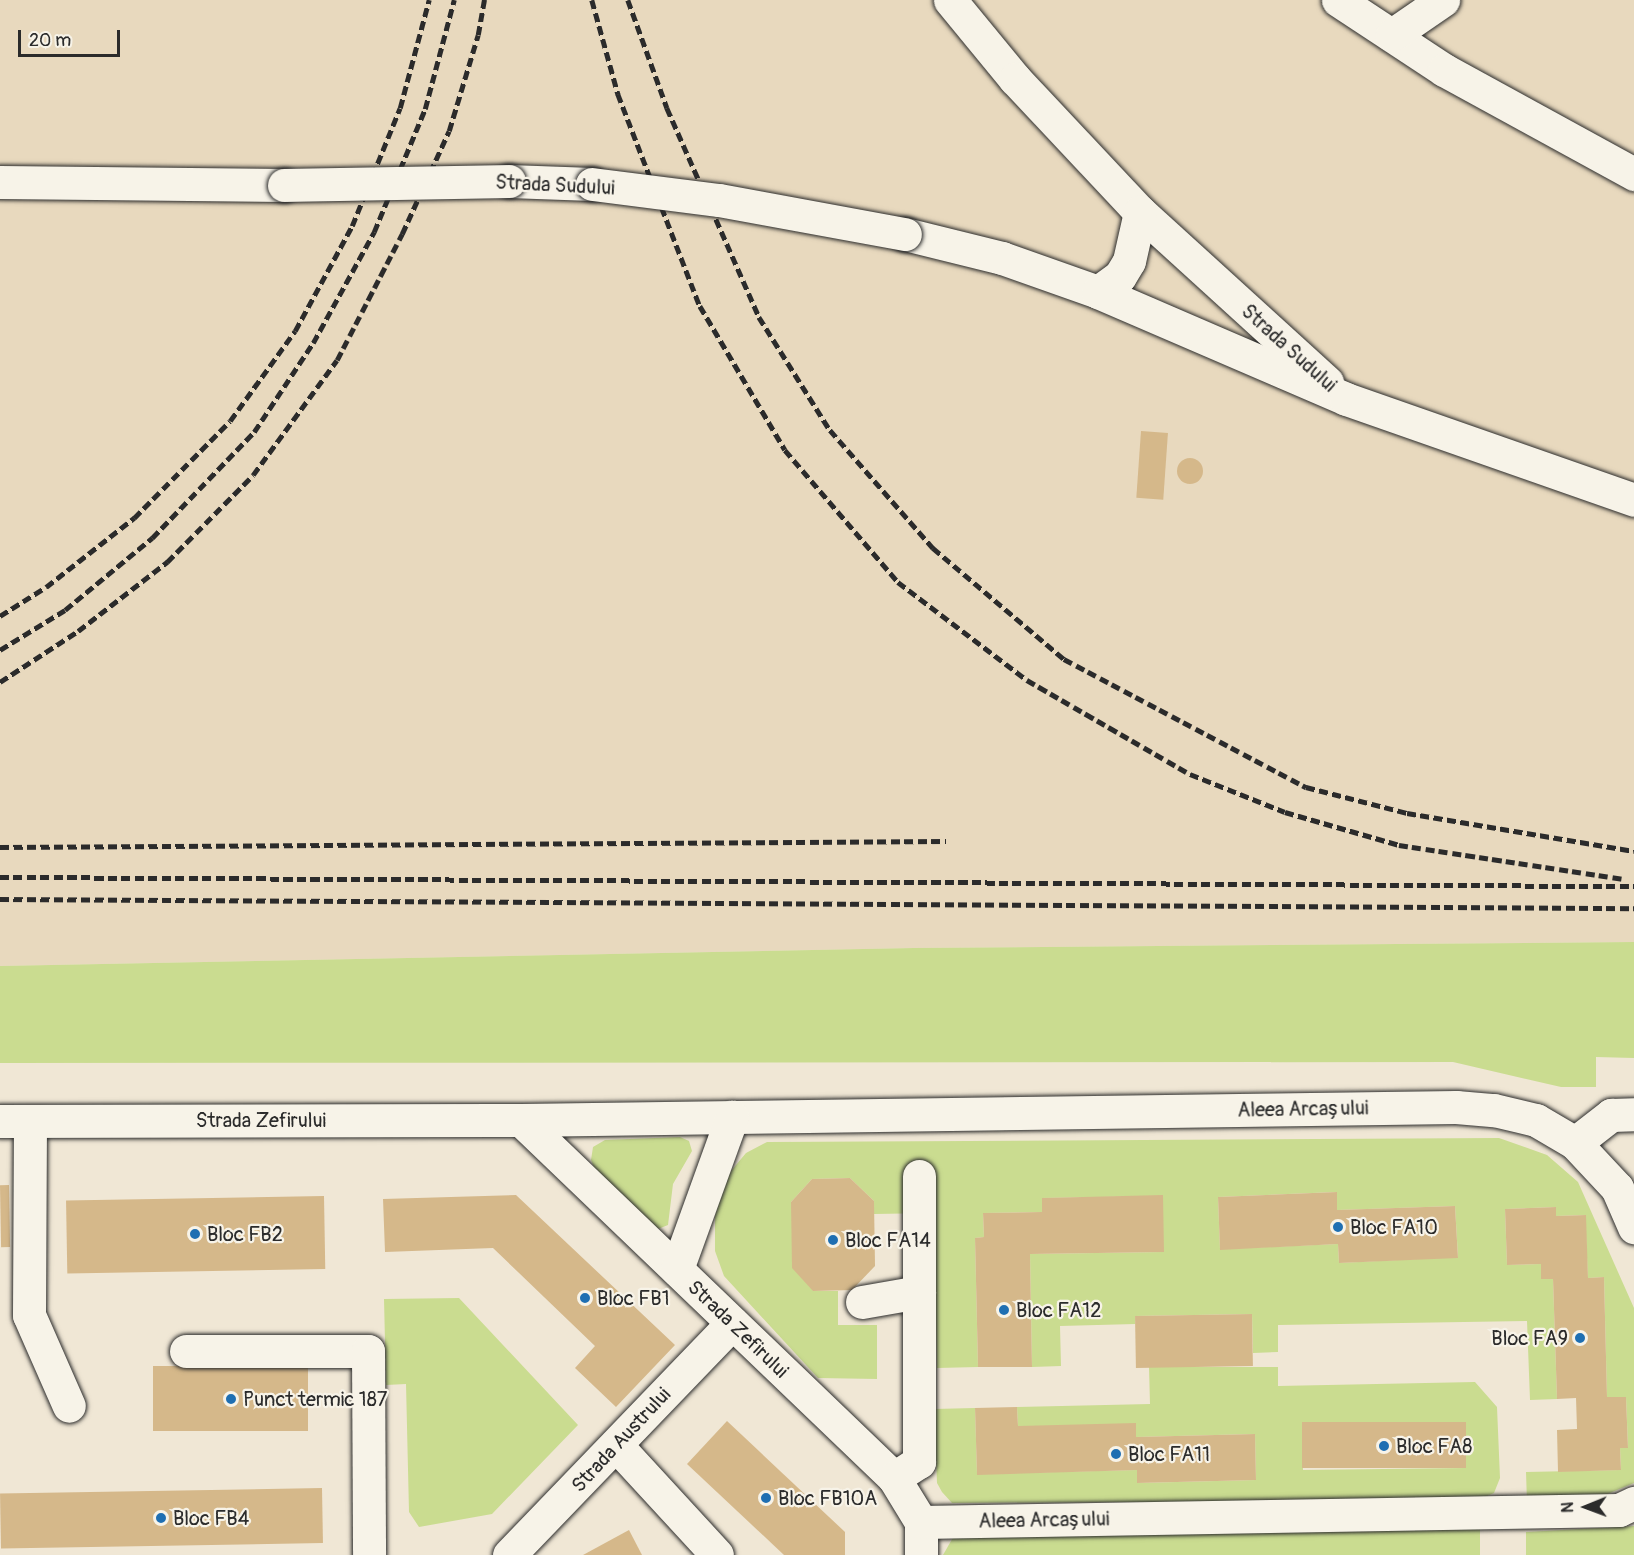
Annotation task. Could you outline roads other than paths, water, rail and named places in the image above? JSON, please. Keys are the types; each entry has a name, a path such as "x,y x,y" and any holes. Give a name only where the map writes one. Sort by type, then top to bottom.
{"street":[{"name":"Strada Sudului","path":"950,0 1015,79 1140,212 1346,399"},
{"path":"1338,0 1444,70 1634,174"},
{"path":"1392,35 1443,0"},
{"name":"Strada Sudului","path":"1,181 284,184 509,181 592,184 719,200 905,234 1002,258 1098,292 1346,399"},
{"path":"1098,292 1120,276 1129,261 1140,212"},
{"path":"1346,399 1634,500"},
{"name":"Aleea Arcașului","path":"919,1115 1456,1107 1494,1110 1536,1119 1575,1143 1617,1188 1634,1227"},
{"path":"1575,1143 1611,1114 1634,1114"},
{"name":"Strada Zefirului","path":"15,1121 521,1120 919,1115"},
{"path":"677,1269 732,1117"},
{"name":"Strada Zefirului","path":"521,1120 894,1478 921,1522"},
{"path":"15,1121 29,1315 69,1406"},
{"path":"894,1478 920,1462 919,1176"},
{"path":"862,1302 919,1293"},
{"name":"Strada Austrului","path":"509,1555 732,1323"},
{"path":"186,1351 368,1351 369,1555"},
{"path":"616,1445 717,1555"},
{"name":"Aleea Arcașului","path":"921,1522 1619,1510 1634,1503"},
{"path":"921,1522 921,1555"}],"railway":[{"path":"0,616 46,587 134,518 230,421 295,331 352,226 400,108 429,0"},
{"path":"0,650 65,610 152,538 254,432 313,343 374,232 425,109 454,0"},
{"path":"0,682 78,631 167,562 253,475 337,360 402,234 449,131 478,35 484,0"},
{"path":"592,0 618,94 700,306 785,450 898,582 1027,680 1190,774 1285,812 1399,845 1625,879"},
{"path":"628,0 667,108 759,317 830,430 933,548 1064,659 1306,787 1407,813 1634,851"},
{"path":"0,847 946,841"},
{"path":"0,877 1634,886"},
{"path":"0,899 1634,908"}],"place":[{"name":"Bloc FA10","path":"1338,1227"},
{"name":"Bloc FB2","path":"195,1234"},
{"name":"Bloc FA14","path":"833,1240"},
{"name":"Bloc FB1","path":"585,1298"},
{"name":"Bloc FA12","path":"1004,1310"},
{"name":"Bloc FA9","path":"1580,1338"},
{"name":"Punct termic 187","path":"231,1399"},
{"name":"Bloc FA8","path":"1384,1446"},
{"name":"Bloc FA11","path":"1116,1454"},
{"name":"Bloc FB10A","path":"766,1498"},
{"name":"Bloc FB4","path":"161,1518"}]}
